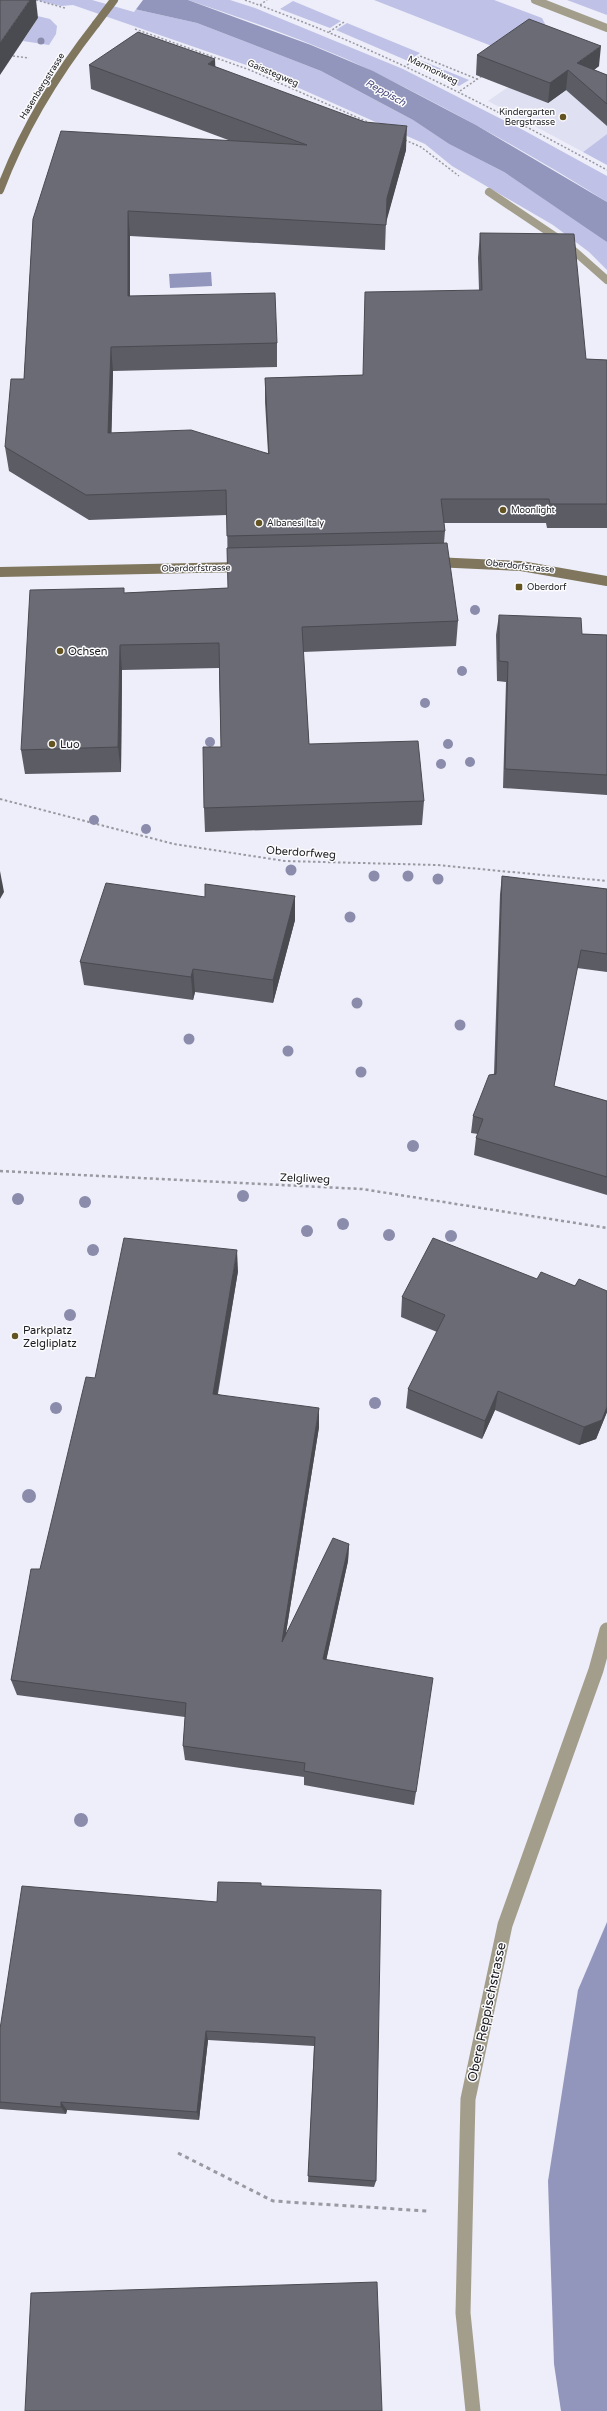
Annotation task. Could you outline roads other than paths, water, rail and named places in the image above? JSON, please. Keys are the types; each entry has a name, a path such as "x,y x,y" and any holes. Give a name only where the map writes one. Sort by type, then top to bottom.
{"street":[{"name":"Hasenbergstrasse","path":"0,190 8,165 34,115 78,46 114,0"},
{"path":"535,0 607,28"},
{"path":"489,192 548,228 583,255 607,280"},
{"name":"Oberdorfstrasse","path":"423,562 497,562 559,570 607,581"},
{"name":"Oberdorfstrasse","path":"0,572 252,566"},
{"name":"Obere Reppischstrasse","path":"473,2411 463,2314 468,2099 505,1925 596,1670 607,1630"}],"water":[{"name":"Reppisch","path":"94,0 188,0 311,45 373,71 476,125 607,202 607,242 504,172 449,144 413,120 321,71 197,23"},
{"path":"211,272 212,286 170,288 169,274"},
{"path":"607,1922 607,2411 561,2411 554,2364 548,2181 578,1990"}],"place":[{"name":"Kindergarten Bergstrasse","path":"563,117"},
{"name":"Moonlight","path":"503,510"},
{"name":"Albanesi Italy","path":"259,523"},
{"name":"Oberdorf","path":"519,587"},
{"name":"Ochsen","path":"60,651"},
{"name":"Luo","path":"52,744"},
{"name":"Parkplatz Zelgliplatz","path":"15,1336"}]}
